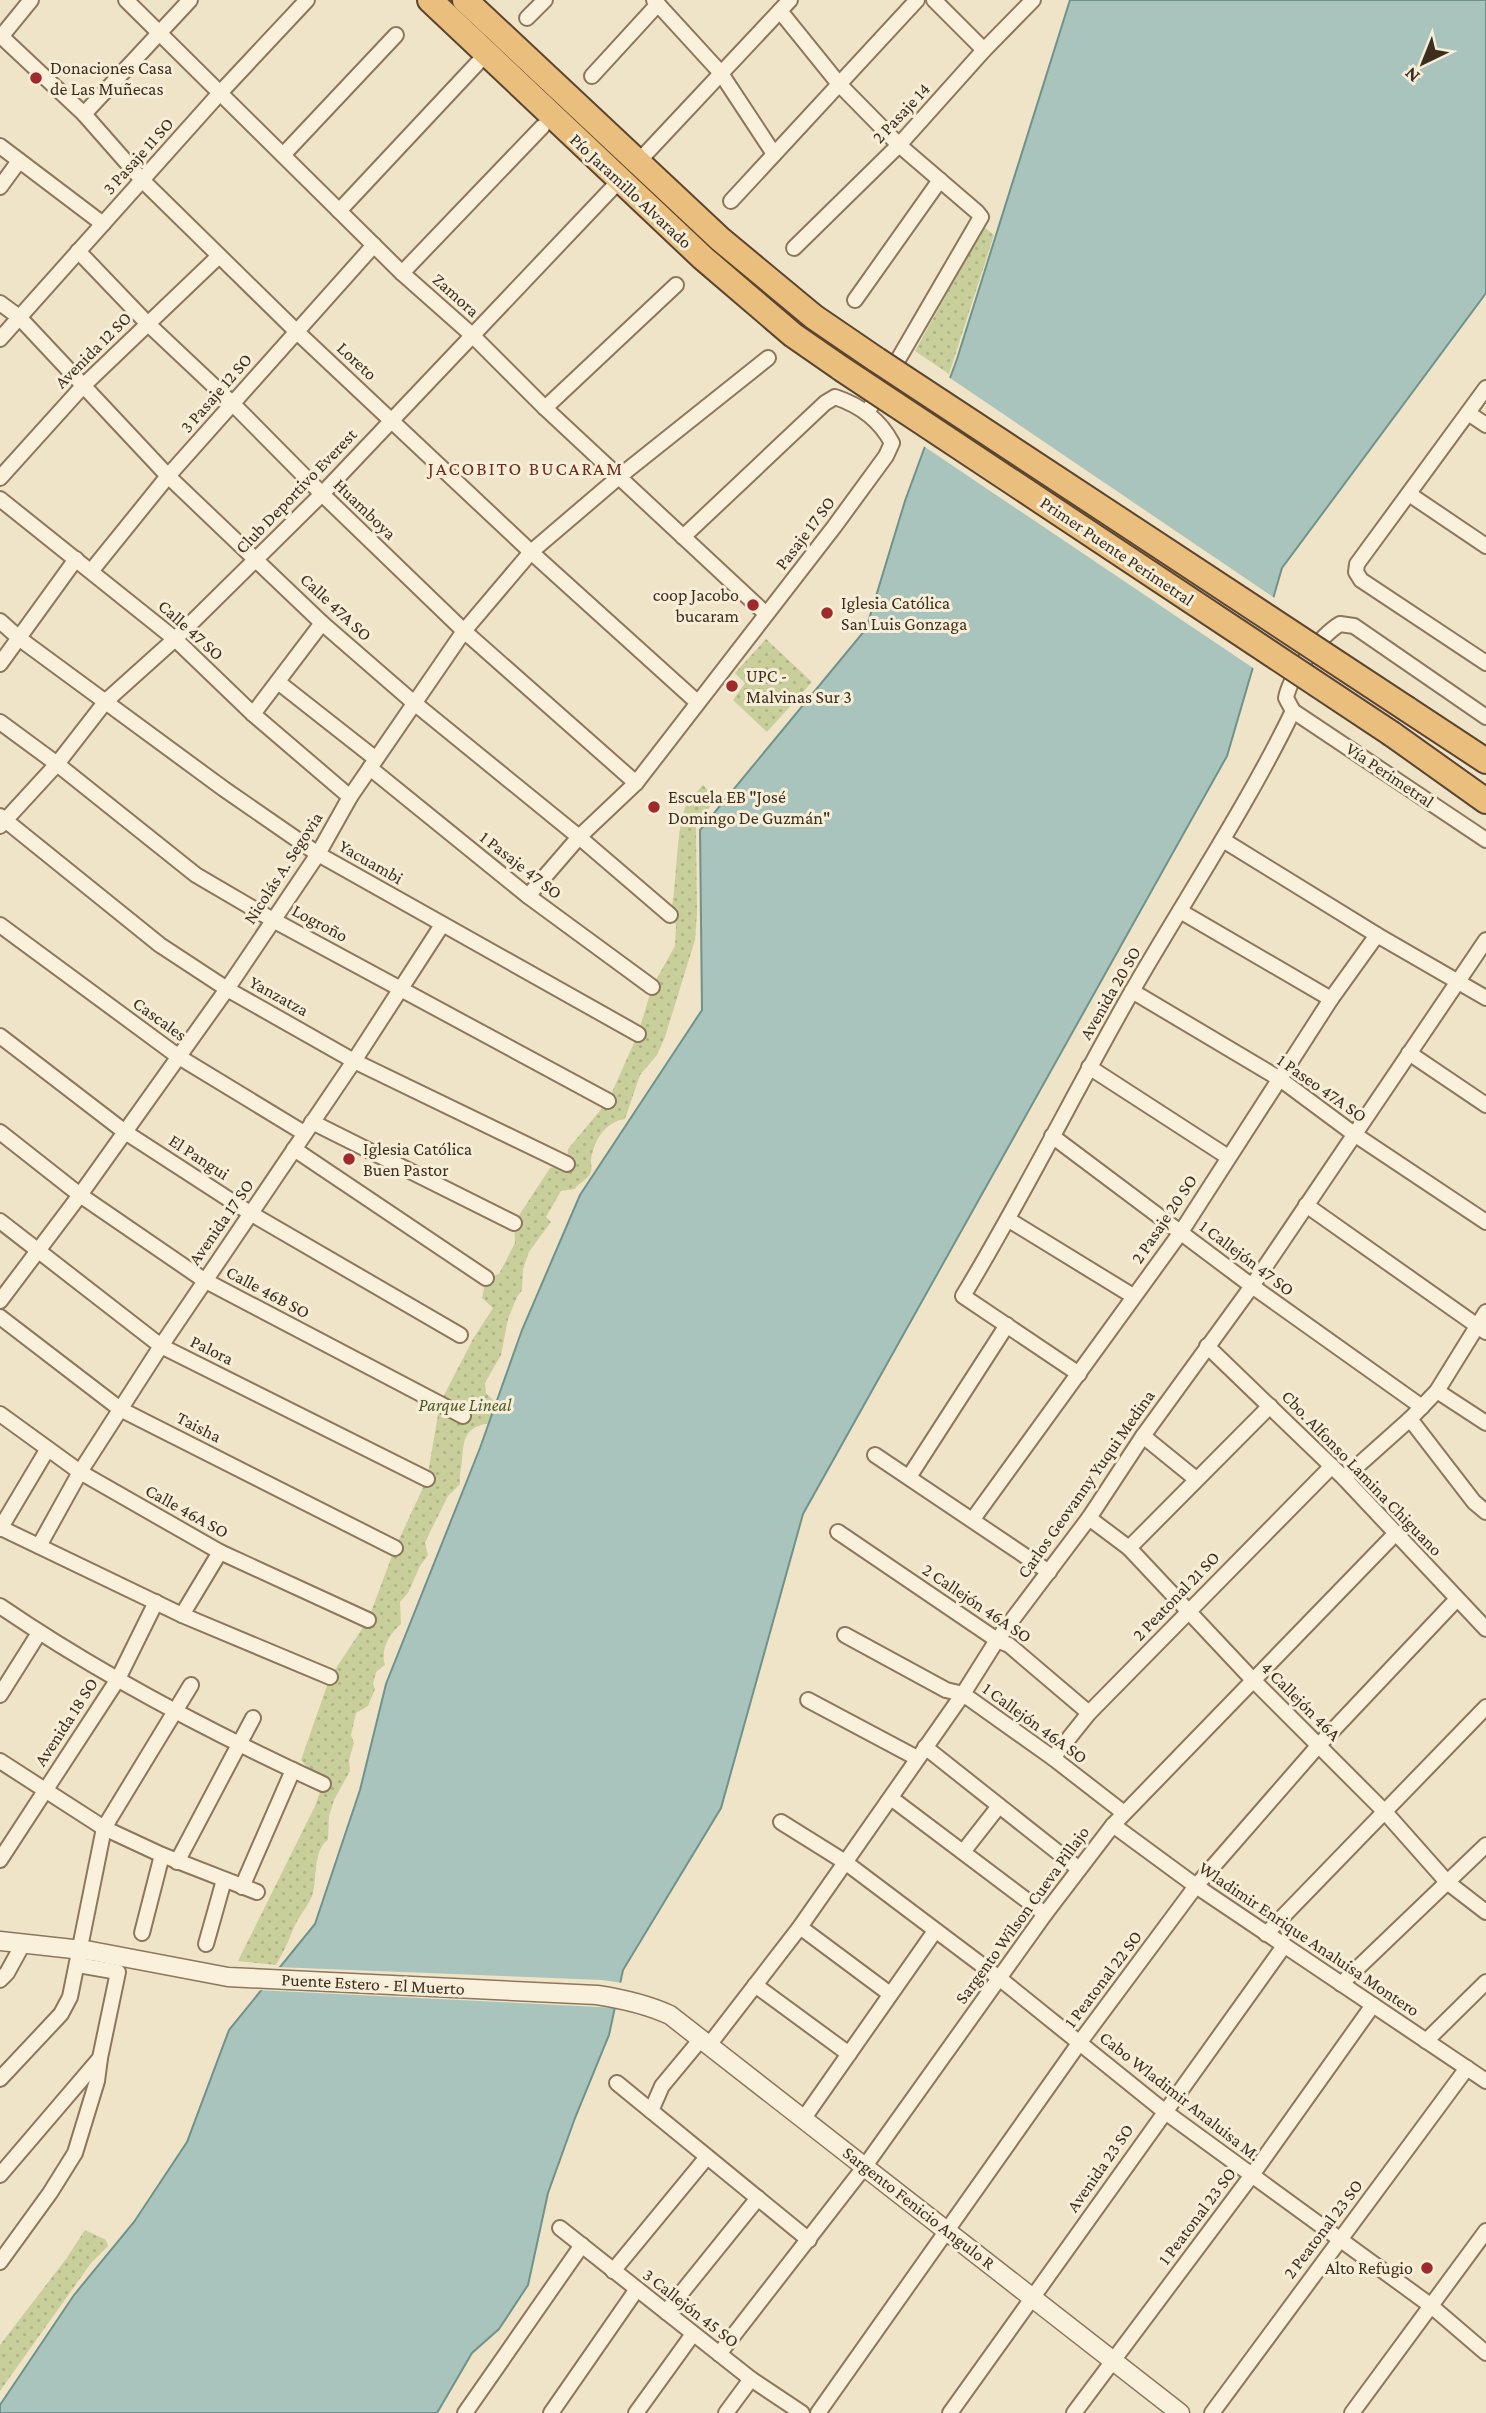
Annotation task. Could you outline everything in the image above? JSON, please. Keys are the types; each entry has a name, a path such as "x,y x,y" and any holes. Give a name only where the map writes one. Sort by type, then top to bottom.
{"highway":[{"name":"Pío Jaramillo Alvarado","path":"430,0 703,258 793,335 842,369"},
{"name":"Pío Jaramillo Alvarado","path":"465,0 720,239 814,317 877,359"},
{"name":"Primer Puente Perimetral","path":"877,359 1486,761"},
{"name":"Primer Puente Perimetral","path":"842,369 1392,734"},
{"name":"Vía Perimetral","path":"1392,734 1486,801"}],"street":[{"path":"1,37 31,0"},
{"name":"Zamora","path":"126,0 402,273 472,335 545,408 766,614"},
{"path":"84,114 190,0"},
{"name":"3 Pasaje 11 SO","path":"0,339 219,94 307,0"},
{"path":"527,18 545,0"},
{"path":"731,201 917,0"},
{"path":"933,0 984,50"},
{"name":"2 Pasaje 14","path":"794,248 899,145 1033,0"},
{"path":"592,76 656,2 720,72 774,154"},
{"path":"638,162 785,5 839,84 899,145 981,217 867,413"},
{"path":"283,155 396,35"},
{"name":"Loreto","path":"1,37 84,114 142,180 296,331 531,552 697,702"},
{"path":"339,211 486,54"},
{"path":"402,273 542,127"},
{"path":"0,146 103,224"},
{"path":"0,187 19,161"},
{"path":"855,300 940,180"},
{"name":"Club Deportivo Everest","path":"2,820 57,764 106,701 176,639 322,494 620,181"},
{"name":"3 Pasaje 12 SO","path":"92,570 168,476 374,245"},
{"name":"Huamboya","path":"78,251 147,324 233,404 464,631 636,783"},
{"name":"Avenida 12 SO","path":"0,478 83,386 219,256"},
{"path":"545,408 676,285"},
{"name":"Calle 47A SO","path":"0,303 19,317 168,476 322,623 670,915"},
{"name":"Nicolás A. Segovia","path":"0,1301 80,1195 227,989 318,853 350,797 464,631 531,552 768,358"},
{"path":"1486,388 1357,564 1356,572 1362,580 1486,663"},
{"name":"Pasaje 17 SO","path":"528,896 579,837 636,783 886,456 892,443 884,428 867,413 848,401 835,397 683,537"},
{"path":"1468,413 1486,425"},
{"path":"1409,494 1486,546"},
{"name":"Calle 47 SO","path":"0,499 176,639 253,714 350,797"},
{"path":"0,664 76,559"},
{"name":"Yacuambi","path":"0,621 20,639 224,789 318,853 638,1034"},
{"path":"253,714 322,623"},
{"path":"1293,710 1286,698 1288,685 1328,631 1340,624 1354,626 1486,717"},
{"name":"1 Pasaje 47 SO","path":"278,682 528,896 652,987"},
{"name":"Avenida 20 SO","path":"1007,1325 964,1296 1009,1220 1089,1067 1223,840 1293,710"},
{"name":"Vía Perimetral","path":"1293,710 1486,840"},
{"name":"Logroño","path":"0,722 196,875 273,920 608,1101"},
{"name":"Yanzatza","path":"2,820 160,945 227,989 354,1060 567,1164"},
{"path":"1223,840 1377,935 1486,998"},
{"path":"1180,911 1331,999"},
{"name":"Cascales","path":"0,925 179,1057 308,1128 514,1223"},
{"name":"Avenida 17 SO","path":"40,1546 80,1472 120,1409 442,925"},
{"name":"2 Pasaje 20 SO","path":"973,1519 1181,1232 1331,999 1377,935"},
{"name":"Carlos Geovanny Yuqui Medina","path":"651,2111 662,2086 755,1985 800,1927 998,1640 1089,1518 1143,1436 1252,1286 1486,940"},
{"name":"1 Paseo 47A SO","path":"1132,991 1280,1079 1354,1134 1486,1222"},
{"name":"El Pangui","path":"0,1036 125,1132 250,1213 460,1335"},
{"path":"1409,1053 1486,1105"},
{"path":"1089,1067 1228,1157"},
{"name":"Calle 46B SO","path":"0,1132 80,1195 204,1280 463,1416"},
{"name":"1 Callejón 47 SO","path":"1052,1136 1252,1286 1422,1407"},
{"path":"294,1149 486,1278"},
{"path":"1306,1205 1482,1330"},
{"path":"1009,1220 1133,1296"},
{"name":"Palora","path":"0,1222 161,1346 427,1479"},
{"path":"1344,1478 1437,1391 1482,1330 1486,1312"},
{"name":"Taisha","path":"0,1317 120,1409 396,1548"},
{"path":"909,1477 1007,1325 1079,1374"},
{"name":"Cbo. Alfonso Lamina Chiguano","path":"1207,1346 1344,1478 1486,1629"},
{"path":"1437,1391 1486,1423"},
{"path":"1129,1548 1270,1406"},
{"name":"Calle 46A SO","path":"0,1414 80,1472 220,1552 368,1620"},
{"path":"1410,1419 1474,1502 1486,1512"},
{"path":"1143,1436 1196,1479"},
{"path":"47,1450 0,1529 182,1615 330,1677"},
{"path":"875,1455 1049,1572"},
{"name":"2 Peatonal 21 SO","path":"1053,1758 1088,1713 1332,1466"},
{"name":"4 Callejón 46A","path":"1089,1518 1129,1548 1253,1680 1385,1812 1447,1882 1486,1912"},
{"name":"2 Callejón 46A SO","path":"838,1532 1013,1648 1088,1713"},
{"name":"Sargento Wilson Cueva Pillajo","path":"719,2354 865,2166 1045,1913 1113,1825 1396,1533"},
{"path":"182,1615 220,1552"},
{"name":"1 Peatonal 22 SO","path":"818,2413 1080,2042 1196,1886 1318,1746 1457,1599"},
{"name":"Avenida 18 SO","path":"0,1860 118,1678 156,1602"},
{"path":"0,1606 39,1633 239,1745 323,1784"},
{"path":"0,1695 39,1633"},
{"name":"1 Callejón 46A SO","path":"845,1635 946,1690 963,1694 1124,1813"},
{"path":"0,2079 61,2014 70,1997 82,1956 104,1828 191,1685"},
{"path":"808,1700 921,1752 999,1806 1079,1869"},
{"path":"1266,1934 1486,1707"},
{"path":"177,1862 253,1718"},
{"path":"0,1761 104,1828 177,1862 257,1892"},
{"path":"242,1887 293,1770"},
{"path":"891,1798 1045,1913"},
{"path":"964,1852 999,1806"},
{"name":"Cabo Wladimir Analuisa M.","path":"781,1822 845,1863 999,1978 1164,2111 1430,2305 1486,2353"},
{"name":"Wladimir Enrique Analuisa Montero","path":"1113,1825 1196,1886 1486,2081"},
{"path":"1341,1984 1486,1845"},
{"path":"142,1933 162,1855"},
{"path":"206,1944 224,1880"},
{"path":"800,1927 890,1994"},
{"path":"804,2118 935,1931"},
{"name":"Puente Estero - El Muerto","path":"0,1941 228,1977 597,1995 627,1999 655,2008"},
{"path":"0,1980 7,1973 23,1944"},
{"name":"Avenida 23 SO","path":"950,2413 1284,1946"},
{"path":"0,2262 75,2153 97,2081 118,1972 82,1956"},
{"path":"1426,2041 1486,1982"},
{"path":"755,1985 849,2054"},
{"name":"1 Peatonal 23 SO","path":"1074,2413 1252,2175 1373,2005"},
{"name":"Sargento Fenicio Angulo R","path":"655,2008 670,2015 804,2118 1180,2413"},
{"path":"0,2175 100,2058"},
{"name":"2 Peatonal 23 SO","path":"1212,2413 1467,2068"},
{"path":"617,2083 809,2240"},
{"path":"613,2271 706,2157"},
{"path":"666,2312 758,2198"},
{"name":"3 Callejón 45 SO","path":"560,2228 751,2379 802,2413"},
{"path":"1352,2413 1486,2232"},
{"path":"465,2413 582,2245"},
{"path":"551,2413 637,2289"},
{"path":"636,2413 693,2334"},
{"path":"726,2413 751,2379"}],"green space":[{"path":"984,227 994,235 949,374 915,351"},
{"path":"766,639 812,682 767,732 733,700 745,683 735,673"},
{"name":"Parque Lineal","path":"703,785 716,798 696,826 695,940 665,1037 657,1055 640,1075 625,1119 606,1128 597,1140 592,1154 590,1175 575,1189 561,1191 546,1217 551,1222 529,1252 523,1269 522,1290 508,1319 501,1355 485,1383 486,1393 499,1406 494,1422 477,1426 468,1433 464,1444 460,1484 448,1496 425,1543 428,1555 408,1593 400,1602 401,1624 387,1643 385,1665 376,1672 373,1684 375,1689 368,1706 356,1713 351,1735 354,1743 349,1760 350,1771 334,1800 329,1816 328,1840 317,1858 314,1889 310,1900 276,1965 238,1961 315,1806 323,1784 301,1760 330,1677 368,1620 395,1548 427,1479 440,1403 473,1339 493,1308 482,1298 486,1278 499,1274 515,1243 514,1223 550,1168 567,1164 568,1149 608,1101 638,1034 652,987 675,946 676,925 670,915 681,824 688,802"},
{"path":"85,2230 106,2240 108,2246 91,2263 0,2391 0,2345"}],"water":[{"path":"1070,0 1486,0 1486,293 1282,568 1227,756 803,1514 721,1808 623,1970 609,2035 548,2193 528,2285 499,2329 472,2353 437,2413 0,2413 0,2405 74,2295 134,2222 187,2142 229,2030 315,1924 360,1790 386,1684 480,1448 522,1330 580,1195 702,1010 700,830 866,629 905,501 957,359"}],"pier":[{"path":"947,376 1276,599 1256,670 922,445"},
{"path":"276,1967 623,1983 618,2008 257,1990"}],"place":[{"name":"Donaciones Casa de Las Muñecas","path":"36,78"},
{"name":"coop Jacobo bucaram","path":"753,605"},
{"name":"Iglesia Católica San Luis Gonzaga","path":"827,613"},
{"name":"UPC - Malvinas Sur 3","path":"732,686"},
{"name":"Escuela EB \"José Domingo De Guzmán\"","path":"654,807"},
{"name":"Iglesia Católica Buen Pastor","path":"349,1159"},
{"name":"Alto Refugio","path":"1427,2268"}],"district":[{"name":"JACOBITO BUCARAM","path":"526,468"}]}
